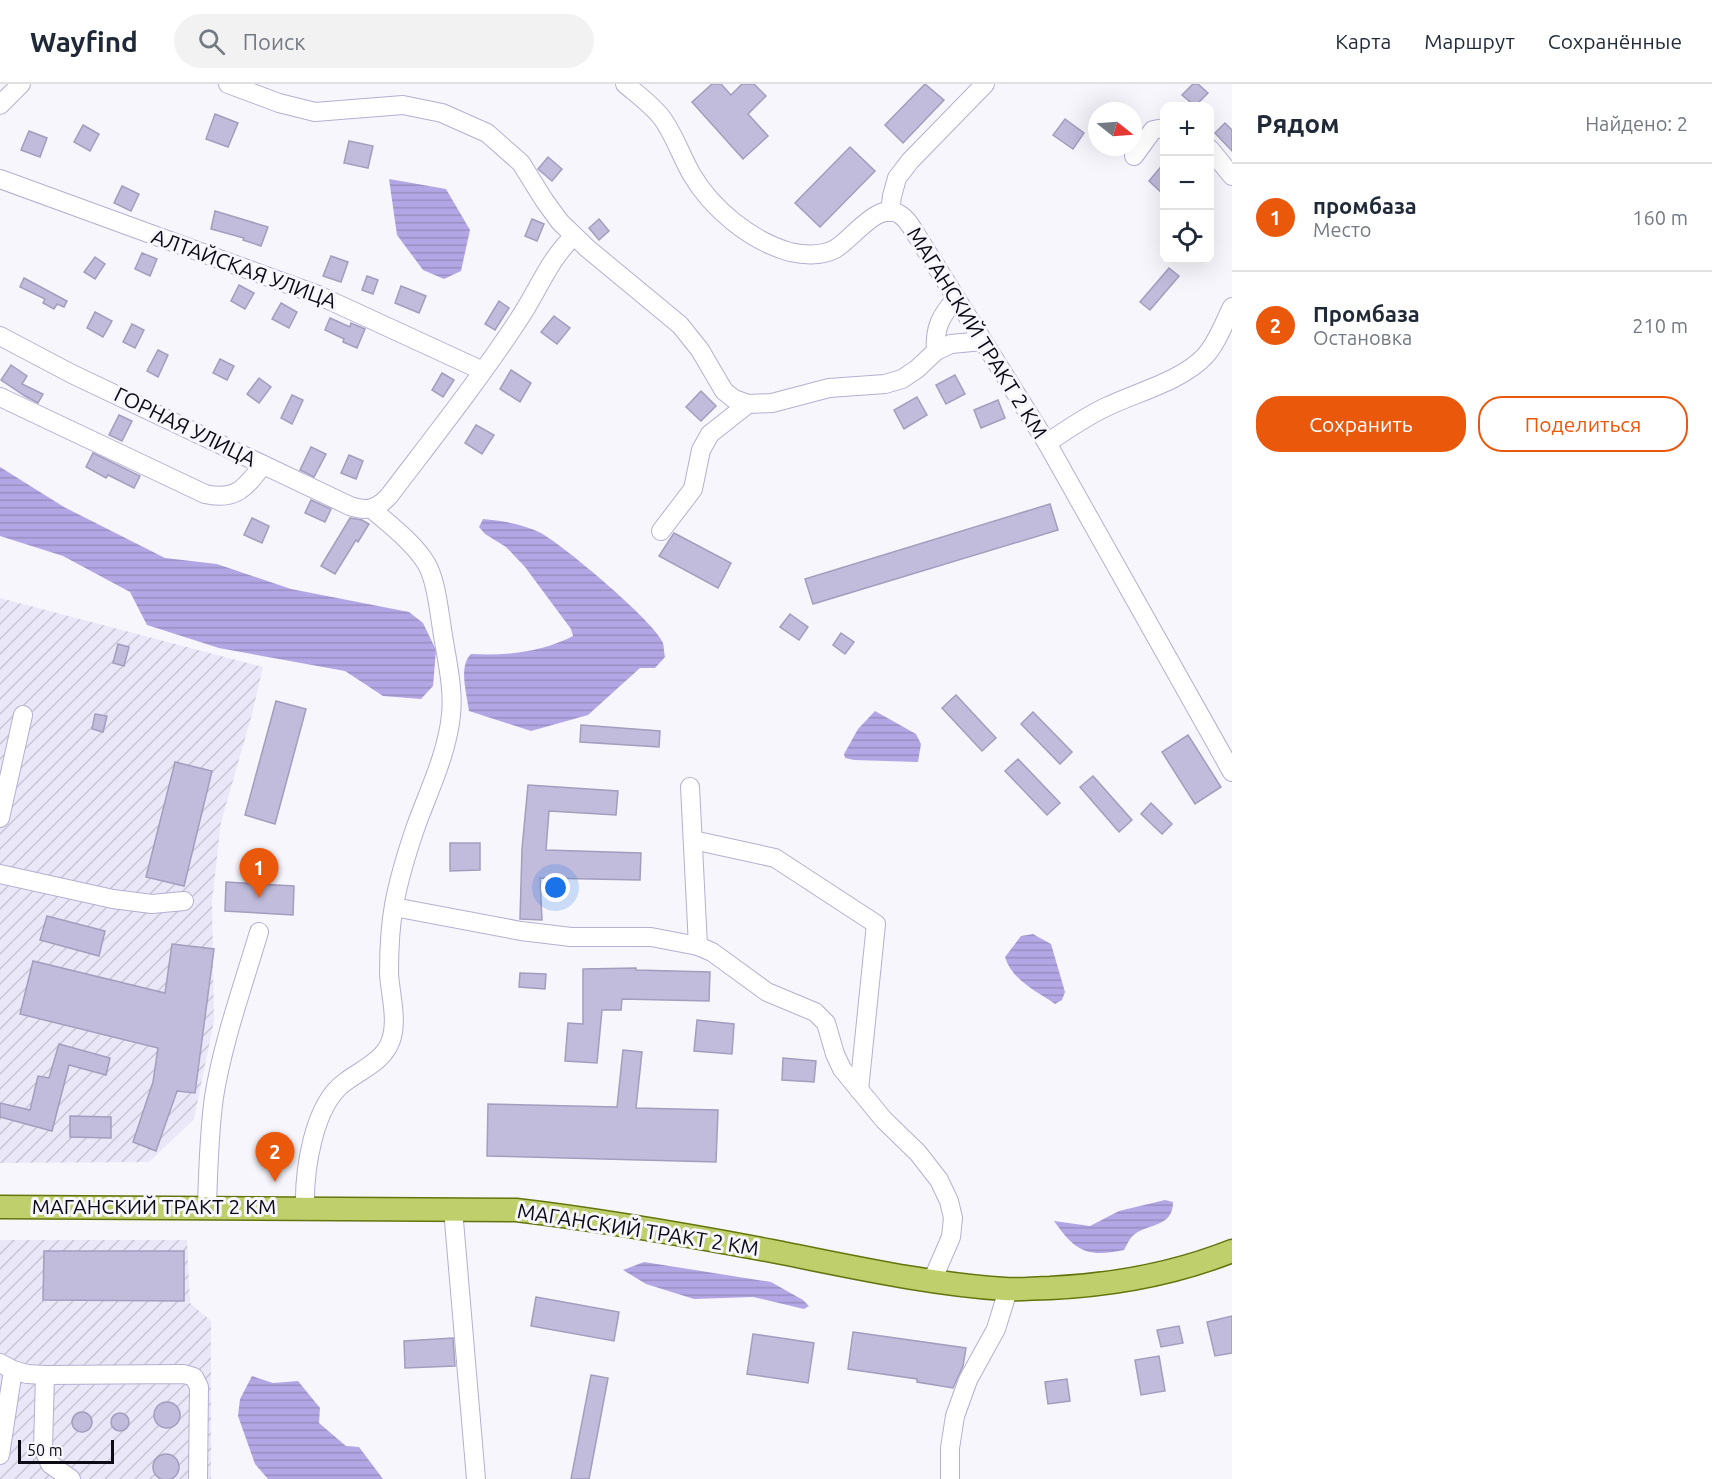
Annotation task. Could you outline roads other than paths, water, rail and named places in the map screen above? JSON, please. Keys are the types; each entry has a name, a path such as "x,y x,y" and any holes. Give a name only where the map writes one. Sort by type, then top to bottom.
{"main road":[{"name":"МАГАНСКИЙ ТРАКТ 2 КМ","path":"0,1207 516,1210 568,1216 932,1281 1008,1290 1089,1286 1154,1275 1204,1262 1232,1251"}],"street":[{"path":"0,105 21,84"},
{"path":"228,84 279,103 315,112 403,105 442,113 487,133 521,163 544,200 574,236 680,326 700,350 724,391 734,399 748,404 772,403 829,388 885,384 902,379 917,369 936,351 951,344 983,341"},
{"name":"МАГАНСКИЙ ТРАКТ 2 КМ","path":"625,84 661,118 675,139 692,174 712,202 745,230 773,246 804,254 819,254 833,250 848,240 872,217 890,212 897,213 904,218 919,238 1047,443 1232,772"},
{"path":"890,212 897,178 910,161 985,84"},
{"path":"1142,145 1153,130 1160,129"},
{"path":"1214,155 1232,176"},
{"name":"АЛТАЙСКАЯ УЛИЦА","path":"0,179 318,295 483,371"},
{"path":"305,1208 310,1153 318,1122 342,1083 384,1054 391,1041 394,1023 389,974 394,907 403,866 433,784 452,714 450,681 441,622 427,565 420,555 372,509 380,506 389,496 483,371 519,319 560,250 574,236"},
{"path":"936,351 934,337 938,324 945,310 956,299"},
{"path":"1047,443 1106,407 1188,370 1206,356 1230,314"},
{"name":"ГОРНАЯ УЛИЦА","path":"0,336 72,374 350,506 361,510 372,509"},
{"path":"0,397 204,494 223,496 239,492 263,465"},
{"path":"662,531 693,489 701,450 710,434 748,404"},
{"path":"0,818 23,715"},
{"path":"690,787 698,946"},
{"path":"693,840 775,858 876,924 859,1090"},
{"path":"0,874 113,899 152,904 184,901"},
{"path":"394,907 521,931 571,937 651,937 698,946 712,952 767,992 815,1012 826,1023 842,1070 884,1120 918,1153 939,1180 949,1201 952,1218 951,1237 932,1281"},
{"path":"207,1207 209,1133 215,1095 223,1055 259,932"},
{"path":"453,1209 476,1479"},
{"path":"950,1479 950,1448 955,1416 968,1380 996,1329 1008,1290"},
{"path":"0,1455 6,1367 27,1374 45,1376 184,1374 194,1377 199,1387 198,1479"},
{"path":"45,1376 43,1448 50,1464 71,1479"}],"place":[{"name":"промбаза","path":"259,898"},
{"name":"Промбаза","path":"275,1182"}]}
